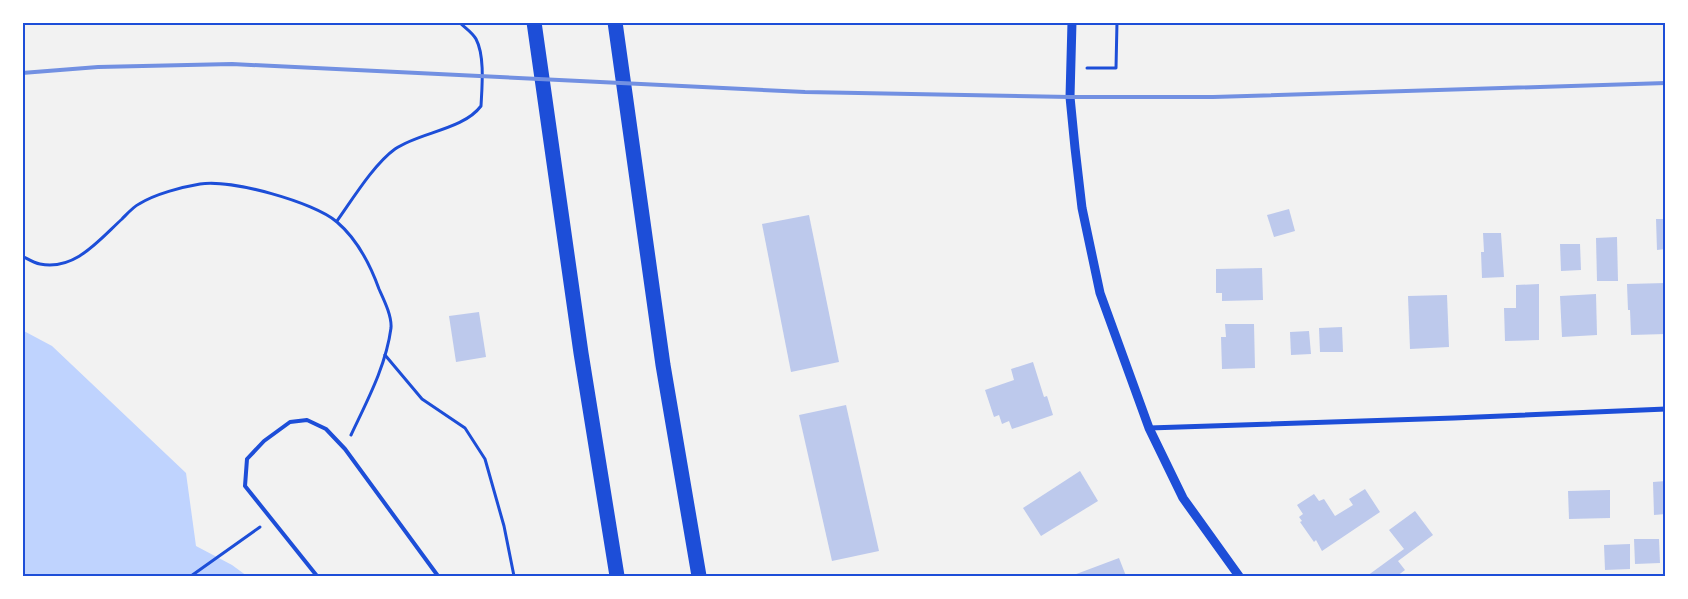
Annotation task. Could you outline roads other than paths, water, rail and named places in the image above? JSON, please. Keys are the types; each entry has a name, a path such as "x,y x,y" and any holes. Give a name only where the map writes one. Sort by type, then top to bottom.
{"highway":[{"path":"534,22 580,353 617,575"},
{"path":"614,22 663,365 699,576"}],"street":[{"path":"1072,22 1070,97 1082,208 1100,293 1150,428 1183,498 1239,576"},
{"path":"1150,428 1666,409"}],"lane":[{"path":"317,576 244,486 247,459 264,441 290,422 307,420 326,429 344,449 438,576"}],"water":[{"path":"22,330 52,346 186,473 196,546 232,565 247,576 23,576"}],"railway":[{"path":"22,73 98,67 232,64 805,92 1070,97 1213,97 1666,83"}]}
